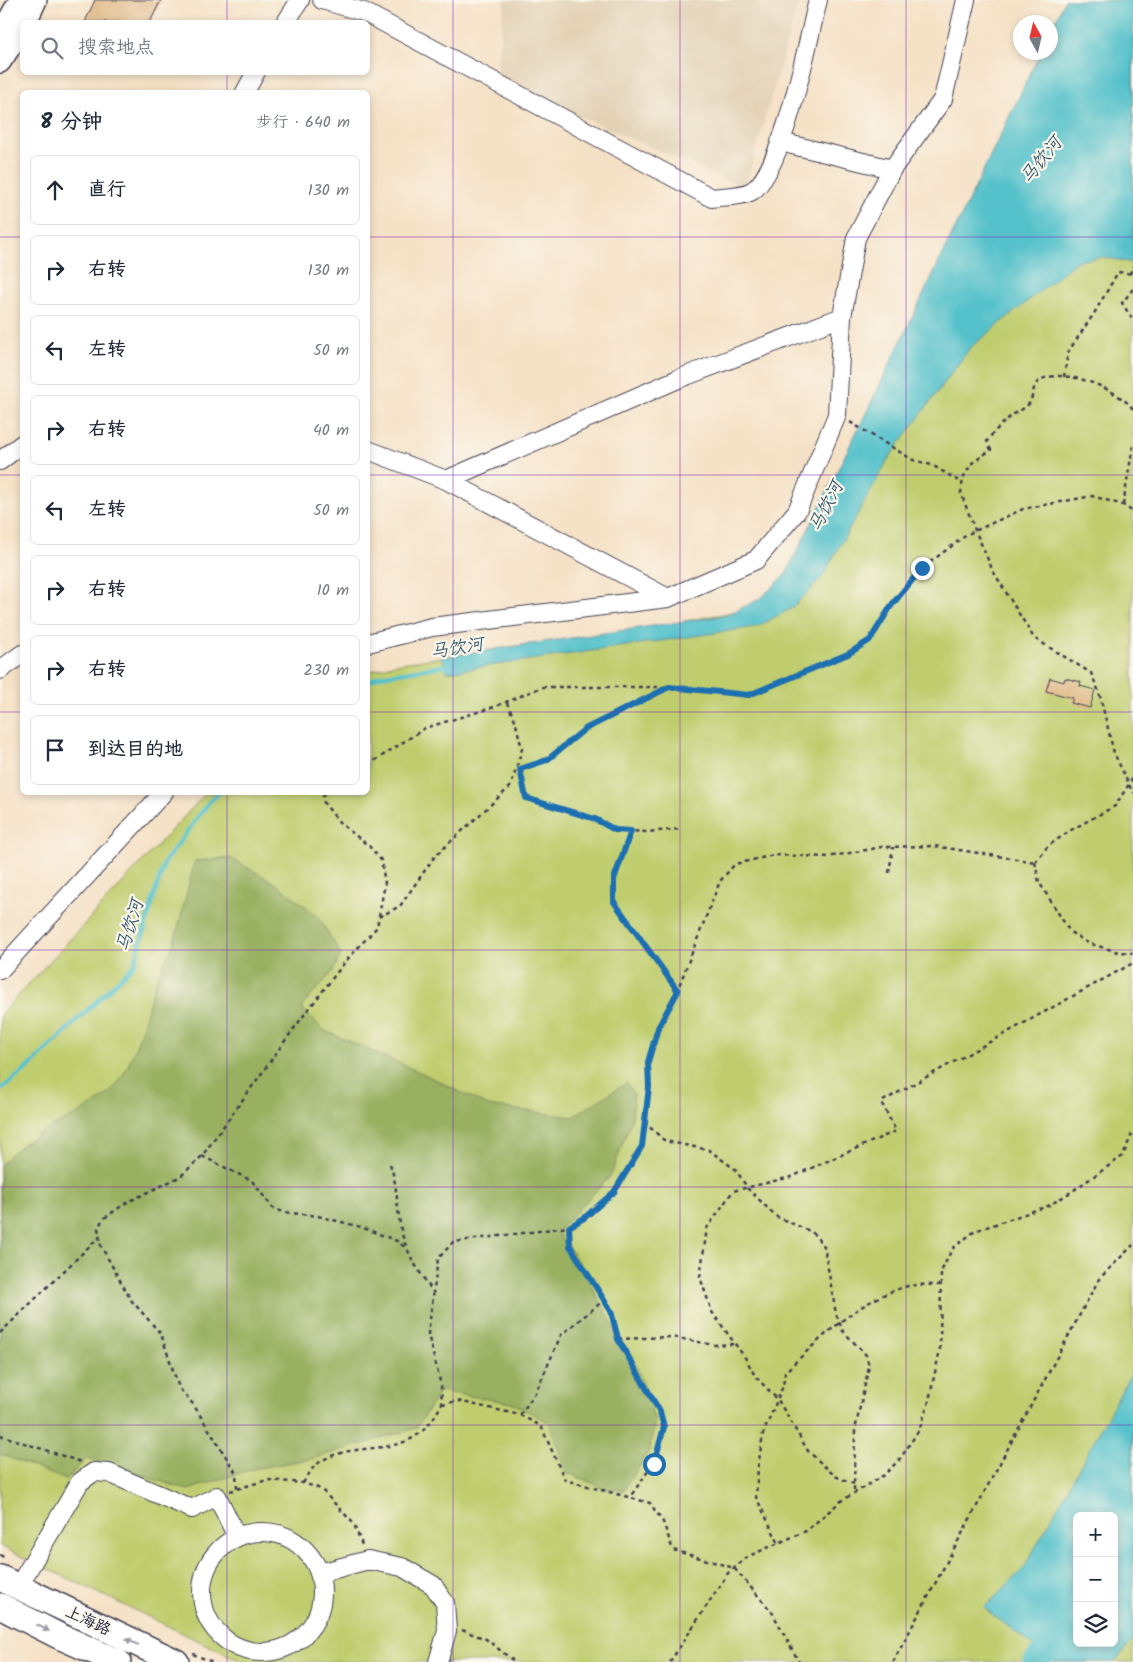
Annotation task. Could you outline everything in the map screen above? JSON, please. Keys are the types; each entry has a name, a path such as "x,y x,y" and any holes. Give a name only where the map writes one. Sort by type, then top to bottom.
{"highway":[{"name":"上海路","path":"9,1582 176,1662"},
{"name":"上海路","path":"0,1606 58,1636 118,1662"}],"main road":[{"path":"0,36 20,0"},
{"path":"27,20 36,0"},
{"path":"0,62 20,32"}],"street":[{"path":"287,20 300,0"},
{"path":"322,0 364,12 712,198 751,192 767,177 789,118 818,0"},
{"path":"370,642 432,627 668,598 756,560 797,511 837,415 842,317 856,238 892,169 943,100 966,0"},
{"path":"246,90 254,75"},
{"path":"780,142 892,169"},
{"path":"446,480 678,379 842,317"},
{"path":"0,461 20,446"},
{"path":"370,451 446,480 668,598"},
{"path":"0,670 20,655"},
{"path":"0,970 161,795"},
{"path":"9,1582 80,1482 94,1472 109,1474 192,1509 217,1496 237,1538"},
{"path":"250,1532 269,1532 288,1536 304,1547 315,1562 320,1573 323,1599 317,1617 305,1634 288,1647 268,1652 247,1650 228,1642 213,1627 204,1608 202,1588 206,1567 217,1551 250,1532"},
{"path":"320,1573 368,1560 402,1567 433,1585 444,1604 448,1631 438,1662"}],"path":[{"path":"1064,376 1068,352 1095,312 1118,272 1131,274 1133,266"},
{"path":"1133,289 1122,303 1133,320"},
{"path":"1133,409 1128,403 1107,388 1064,376 1040,380 1033,390 1030,404 995,430 987,441 991,450 972,463 962,483 961,494 993,571 1034,638 1092,673 1099,692 1114,753 1133,793"},
{"path":"1128,403 1133,399"},
{"path":"855,425 913,460 932,465 962,483"},
{"path":"1123,504 1133,446"},
{"path":"370,764 425,728 466,717 542,687 669,687 749,695 848,654 870,640 891,606 922,568 975,530 1023,509 1092,496 1123,504 1133,512"},
{"path":"516,771 547,760 585,729 669,687"},
{"path":"379,917 400,906 435,856 511,786 522,749 515,720 507,702"},
{"path":"520,769 526,798 595,819 615,830 647,832 680,829"},
{"path":"1035,862 1048,846 1070,830 1115,806 1133,778"},
{"path":"236,1488 236,1473 193,1404 179,1388 169,1365 160,1334 131,1300 98,1238 98,1228 104,1219 126,1203 181,1176 202,1156 345,962 377,927 385,884 381,860 369,846 340,823 324,803 324,795"},
{"path":"631,831 614,879 614,902 678,991"},
{"path":"303,1483 316,1465 333,1456 354,1450 403,1443 421,1432 442,1404 441,1385 428,1334 438,1259 453,1242 569,1227 584,1218 614,1192 642,1146 649,1087 648,1062 658,1028 678,991 720,881 736,864 774,854 828,857 893,847 934,846 1035,862"},
{"path":"890,873 893,847"},
{"path":"1035,862 1039,882 1070,932 1088,943 1118,952 1133,953"},
{"path":"854,1484 835,1476 808,1451 778,1400 755,1376 736,1344 712,1312 700,1277 707,1228 733,1191 748,1189 791,1177 896,1131 880,1102 1133,963"},
{"path":"644,1122 665,1141 709,1150 736,1170 748,1189 777,1217 812,1232 824,1246 843,1331 866,1355 869,1366 855,1430 854,1493"},
{"path":"670,1662 728,1573 749,1556 806,1531 842,1501 884,1476 900,1458 920,1430 928,1405 940,1349 941,1272 952,1249 975,1231 1048,1206 1070,1192 1123,1156 1133,1131"},
{"path":"202,1156 252,1181 273,1208 283,1212 318,1216 361,1227 397,1241 406,1248"},
{"path":"390,1164 395,1178 397,1204 406,1248 434,1294"},
{"path":"569,1227 570,1246 611,1311 618,1339 660,1412 664,1427 654,1464 630,1497"},
{"path":"0,1333 98,1238"},
{"path":"893,1662 1099,1279 1133,1245"},
{"path":"778,1542 756,1497 763,1434 783,1386 785,1372 840,1322 876,1298 910,1286 940,1285"},
{"path":"520,1415 536,1392 561,1335 604,1300"},
{"path":"618,1339 672,1337 714,1345 736,1344"},
{"path":"442,1404 458,1401 520,1415 541,1426 565,1480 602,1492 650,1503 663,1522 673,1550 734,1568 772,1612 799,1662"},
{"path":"0,1435 82,1462 88,1477"},
{"path":"217,1496 236,1488 267,1480 303,1483 321,1489 354,1524 368,1560"},
{"path":"447,1624 486,1639 515,1662"}],"shaded area":[{"path":"505,0 799,0 745,188 495,79"}],"green space":[{"path":"1133,0 1133,1662 243,1662 0,1546 0,1015 204,795 370,795 370,671 395,664 675,623 753,608 782,583 1043,60 1058,60 1058,47"},
{"path":"230,858 275,883 317,915 341,954 333,971 301,1007 323,1030 424,1074 488,1106 572,1117 627,1083 634,1094 632,1118 611,1175 557,1232 576,1258 638,1370 655,1421 649,1451 624,1490 606,1489 566,1472 549,1422 512,1403 440,1391 416,1428 311,1459 252,1469 188,1490 87,1458 66,1480 0,1454 0,1166 24,1143 97,1102 110,1092 118,1082 126,1070 138,1041 155,984 174,941 195,861"}],"water":[{"path":"1065,0 1133,0 1133,263 1103,257 1077,261 970,348 889,458 821,579 792,608 756,627 447,672 442,657 727,615 760,599 786,574 1037,60 1058,60 1058,15"},
{"path":"1133,1370 1133,1640 1115,1662 1055,1662 984,1608 1024,1568"}],"building":[{"path":"95,0 161,0 151,20 86,20"},
{"path":"1050,678 1064,682 1065,678 1081,682 1080,686 1095,690 1090,708 1071,703 1073,698 1046,691"}],"waterway":[{"name":"马饮河","path":"370,681 379,676 449,665"},
{"name":"马饮河","path":"0,1090 29,1067 134,965 164,863 210,801 217,795"},
{"path":"1036,1662 1073,1619"}],"route":[{"path":"654,1464 664,1427 660,1412 618,1339 611,1311 570,1246 569,1227 584,1218 614,1192 642,1146 649,1087 648,1062 658,1028 678,991 648,952 614,902 614,879 631,831 615,830 595,819 526,798 520,769 547,760 585,729 669,687 749,695 848,654 870,640 891,606 922,568"}]}
